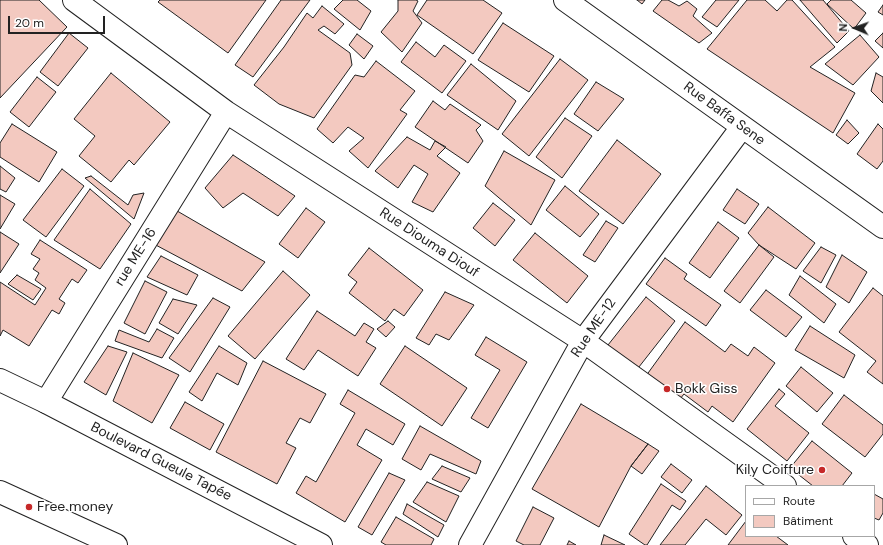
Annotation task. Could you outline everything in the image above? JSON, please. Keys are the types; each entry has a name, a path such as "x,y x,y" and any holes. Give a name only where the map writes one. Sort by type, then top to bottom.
{"street":[{"name":"Rue Diouma Diouf","path":"74,0 226,112 583,341 783,485"},
{"name":"Rue Baffa Sene","path":"565,0 883,227"},
{"name":"rue ME-16","path":"46,402 226,112"},
{"name":"Rue ME-12","path":"470,545 583,341 742,127"},
{"name":"Boulevard Gueule Tapée","path":"0,380 46,402 321,545"},
{"path":"0,492 116,545"},
{"path":"855,537 867,545"}],"building":[{"path":"0,0 39,0 67,27 0,98"},
{"path":"160,0 266,0 228,53 158,2"},
{"path":"281,0 310,0 253,77 235,65"},
{"path":"343,0 357,0 371,11 360,30 334,9"},
{"path":"398,0 418,1 413,11 422,23 402,52 381,32 398,11"},
{"path":"427,0 483,0 502,13 473,54 417,15"},
{"path":"637,0 645,0 642,4"},
{"path":"662,0 668,0 679,6 687,1 697,9 693,16 712,33 699,43 653,11"},
{"path":"716,0 739,0 717,27 702,17"},
{"path":"747,0 765,0 777,11 787,0 792,0 835,47 810,67 855,93 833,133 707,49"},
{"path":"800,0 823,0 849,31 837,43"},
{"path":"831,0 851,0 866,13 854,29 827,4"},
{"path":"883,5 883,15 878,12"},
{"path":"322,6 344,24 335,34 324,26 318,30 350,53 352,65 314,118 279,104 254,85 284,47 307,13 313,18"},
{"path":"503,23 554,56 529,92 478,60"},
{"path":"69,33 88,48 58,86 40,72"},
{"path":"883,33 883,48 875,41"},
{"path":"357,34 373,46 364,59 349,45"},
{"path":"860,35 879,57 853,85 825,64"},
{"path":"416,42 435,57 444,45 466,61 442,93 401,62"},
{"path":"560,59 588,80 529,156 502,134"},
{"path":"376,61 415,91 400,110 407,114 368,168 349,151 364,138 348,127 333,143 317,129 355,75 364,77"},
{"path":"471,64 516,101 498,130 447,95"},
{"path":"111,73 170,122 134,165 129,160 111,182 79,156 95,136 74,119"},
{"path":"876,73 883,77 883,103 871,91"},
{"path":"37,77 56,92 29,127 10,112"},
{"path":"596,82 624,99 598,131 574,114"},
{"path":"433,101 445,110 450,104 481,125 476,130 483,141 468,163 415,127"},
{"path":"565,118 592,136 562,178 536,157"},
{"path":"847,120 859,133 848,144 836,135"},
{"path":"12,124 57,152 39,182 0,157 0,143"},
{"path":"878,124 883,129 883,161 877,169 857,154"},
{"path":"407,137 430,150 435,141 446,147 437,156 460,173 433,212 412,202 428,174 414,165 398,188 375,171"},
{"path":"617,140 661,174 623,224 579,191"},
{"path":"504,151 555,180 531,225 485,186"},
{"path":"233,155 295,196 278,216 243,193 223,208 205,188"},
{"path":"0,166 15,178 6,192 0,189"},
{"path":"62,169 84,186 46,237 23,220"},
{"path":"91,176 128,205 133,195 144,193 134,219 85,178"},
{"path":"565,186 599,214 580,237 546,210"},
{"path":"90,189 131,224 100,269 54,240"},
{"path":"737,189 759,204 745,224 723,210"},
{"path":"0,195 15,204 0,229"},
{"path":"493,203 515,220 495,246 473,228"},
{"path":"768,207 815,243 796,269 759,245 748,233"},
{"path":"172,208 265,262 242,291 152,243"},
{"path":"306,208 325,222 298,258 279,244"},
{"path":"606,221 618,228 595,262 583,255"},
{"path":"718,222 739,238 710,278 689,263"},
{"path":"0,232 19,244 0,273"},
{"path":"535,233 588,276 567,303 513,260"},
{"path":"40,240 87,270 78,283 72,279 59,299 65,303 59,314 52,310 29,346 3,330 0,336 0,282 35,305 46,288 35,280 39,273 33,269 40,259 31,254"},
{"path":"759,245 774,257 740,303 724,291"},
{"path":"821,247 836,255 821,283 803,271"},
{"path":"369,248 423,290 404,316 394,309 385,321 349,293 357,282 348,275"},
{"path":"842,255 867,272 849,303 826,287"},
{"path":"161,256 198,275 187,295 147,277"},
{"path":"665,258 687,274 684,279 721,305 706,326 646,284"},
{"path":"283,271 310,295 255,359 228,336"},
{"path":"17,275 41,289 33,300 8,284"},
{"path":"800,276 836,304 824,323 789,295"},
{"path":"145,281 167,292 145,334 124,323"},
{"path":"873,288 883,296 883,384 867,372 876,361 839,332"},
{"path":"766,290 802,317 786,337 750,310"},
{"path":"445,292 474,305 449,340 436,334 429,345 416,338"},
{"path":"646,297 675,321 635,372 608,345"},
{"path":"213,298 230,307 190,372 169,358"},
{"path":"173,299 197,305 178,334 159,323"},
{"path":"317,311 355,336 364,323 374,329 366,342 376,348 358,376 318,350 304,370 286,359"},
{"path":"388,321 395,327 386,337 377,329"},
{"path":"685,322 725,352 731,344 748,356 754,347 775,363 733,422 712,406 708,412 684,394 676,404 643,380"},
{"path":"810,326 855,355 844,378 795,350"},
{"path":"157,329 174,338 162,358 115,341 119,330 149,342"},
{"path":"486,337 527,362 488,428 471,418 500,370 475,355"},
{"path":"108,346 127,352 106,395 84,382"},
{"path":"219,346 247,363 238,385 217,373 202,401 189,392"},
{"path":"405,346 467,388 442,426 380,384"},
{"path":"133,353 179,375 152,423 113,401"},
{"path":"263,361 326,394 310,423 300,418 286,443 296,448 277,484 216,452"},
{"path":"801,367 833,393 817,412 786,386"},
{"path":"779,389 785,394 775,406 809,433 787,461 747,429"},
{"path":"348,390 405,424 393,445 366,429 357,445 382,460 345,522 296,493 306,476 316,482 355,413 340,404"},
{"path":"844,395 883,425 883,434 865,457 822,424"},
{"path":"185,402 224,424 210,450 170,428"},
{"path":"581,404 648,444 631,466 599,527 532,489"},
{"path":"420,426 481,461 476,474 430,454 421,470 402,459"},
{"path":"812,441 852,473 843,485 812,485 790,468"},
{"path":"648,444 659,451 642,474 631,466"},
{"path":"671,464 692,480 682,493 661,477"},
{"path":"442,466 470,478 461,492 432,479"},
{"path":"389,473 405,480 372,535 358,527"},
{"path":"427,482 459,496 446,522 413,502"},
{"path":"661,484 686,501 680,510 672,505 647,545 645,545 629,534"},
{"path":"706,486 742,515 726,535 706,519 685,545 660,545"},
{"path":"875,495 883,499 883,513 879,520 875,518"},
{"path":"407,504 444,525 438,537 403,514"},
{"path":"533,507 554,518 540,545 524,545 516,541"},
{"path":"396,517 434,539 431,545 386,545 381,542"},
{"path":"745,522 745,537 777,537 788,545 728,545"},
{"path":"604,535 625,545 601,545"},
{"path":"569,541 576,545 567,545"}],"place":[{"name":"Bokk Giss","path":"667,389"},
{"name":"Kily Coiffure","path":"822,470"},
{"name":"Free money","path":"29,507"}]}
